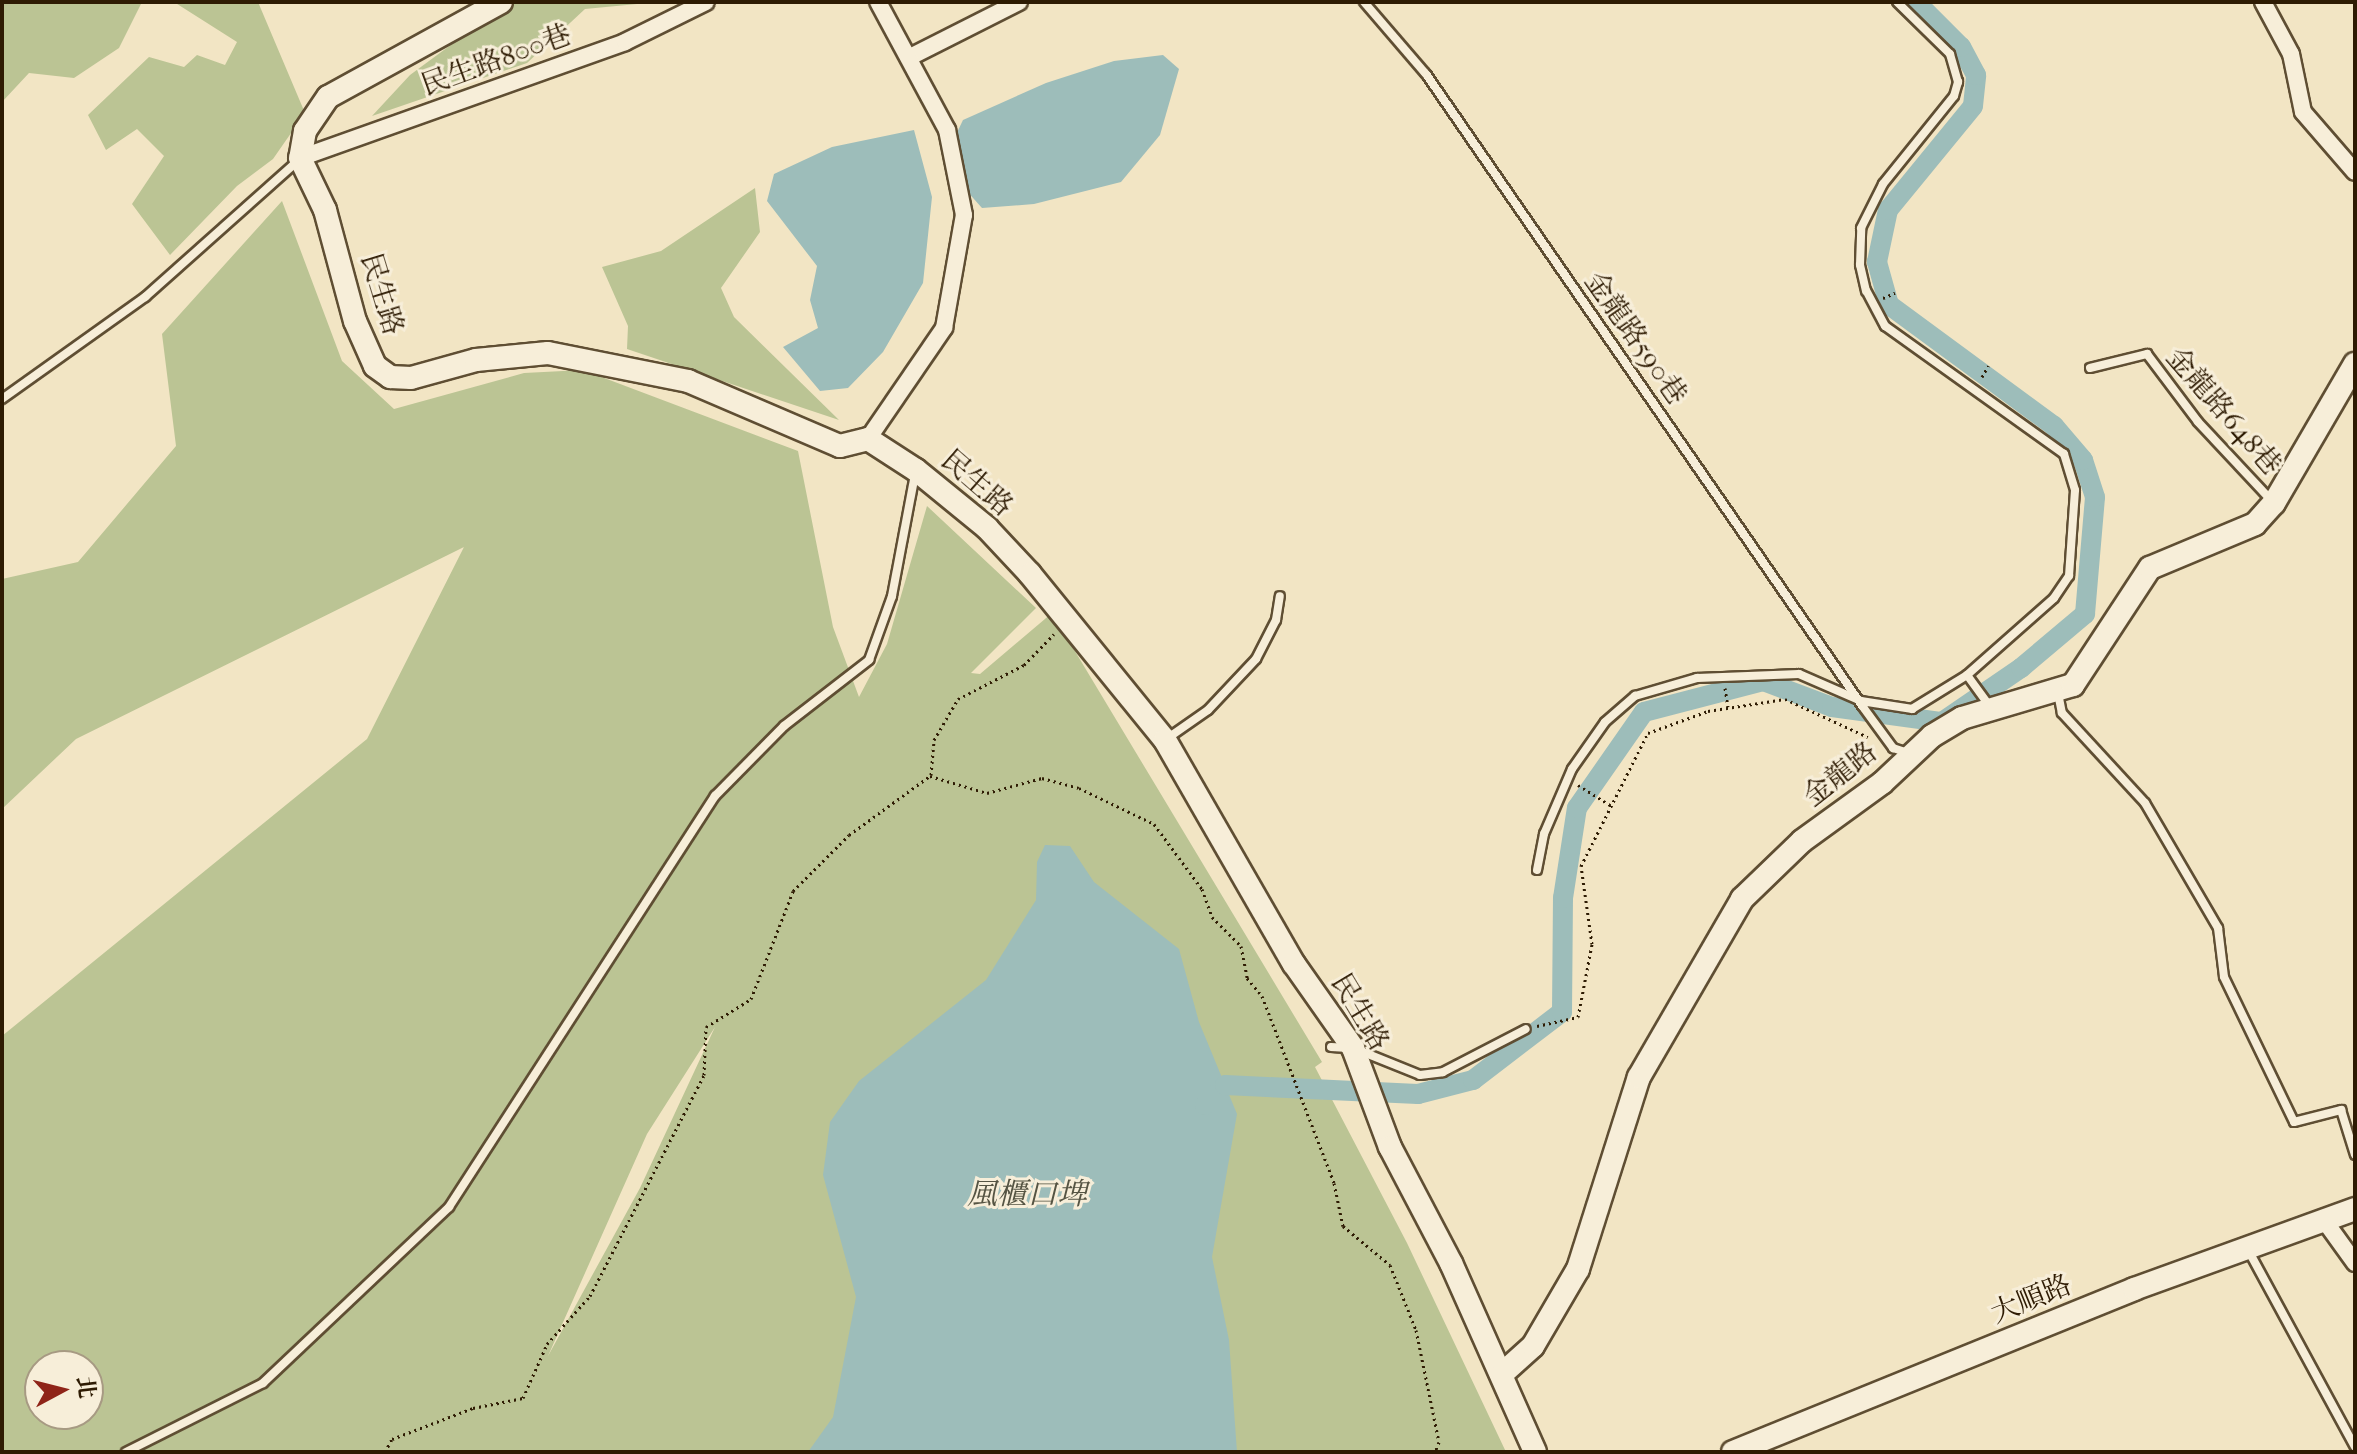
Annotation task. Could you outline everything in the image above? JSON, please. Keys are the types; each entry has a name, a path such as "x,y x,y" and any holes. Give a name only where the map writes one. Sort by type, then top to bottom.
{"street":[{"path":"300,158 305,131 328,97 501,2"},
{"name":"民生路800巷","path":"300,158 625,42 706,2"},
{"path":"868,439 944,328 962,245 964,215 947,130 878,2"},
{"path":"910,57 1019,2"},
{"path":"2263,2 2291,54 2303,112 2355,172"},
{"name":"民生路","path":"300,158 325,210 365,347 390,377 411,378 514,353 574,355 688,381 840,446 868,439 916,470 987,528 1165,740 1294,964 1353,1048 1390,1147 1503,1373 1535,1452"},
{"path":"2058,693 2073,685 2150,568 2255,524 2274,503 2355,364"},
{"name":"金龍路","path":"1503,1373 1533,1346 1578,1269 1639,1077 1724,923 1802,841 1882,783 1902,751 1962,718 2058,693"},
{"name":"大順路","path":"1733,1452 2247,1248 2355,1209"},
{"path":"2324,1220 2355,1263"}],"lane":[{"name":"金龍路590巷","path":"1364,2 1426,74 1878,727 1902,751"},
{"path":"1537,870 1544,834 1568,779 1620,706 1635,696 1697,678 1799,674 1862,704 1912,709 1968,675 2062,590 2073,561 2075,490 2072,470 2047,439 1874,314 1860,265 1861,228 1883,184 1954,96 1958,82 1950,54 1897,2"},
{"path":"2,399 145,297 300,158"},
{"name":"金龍路648巷","path":"2090,368 2147,354 2198,422 2274,503"},
{"path":"126,1452 263,1383 449,1207 715,796 784,726 869,660 892,596 916,470"},
{"path":"1165,740 1208,710 1256,659 1276,620 1280,596"},
{"path":"1968,675 1991,708"},
{"path":"2058,693 2062,713 2145,803 2218,928 2224,977 2294,1122 2341,1110 2355,1155"},
{"path":"1331,1047 1353,1048 1420,1075 1443,1072 1526,1029"},
{"path":"2247,1248 2355,1447"}],"path":[{"path":"1976,386 1988,366"},
{"path":"385,1452 392,1439 473,1408 523,1398 547,1344 590,1296 704,1075 706,1027 751,999 793,891 849,835 930,776 934,740 958,699 1024,665 1067,620"},
{"path":"1526,1029 1578,1017 1592,944 1581,866 1648,733 1708,711 1785,699 1902,751"},
{"path":"930,776 987,793 1042,778 1079,788 1154,824 1202,889 1212,917 1241,946 1247,978 1262,996 1334,1183 1343,1226 1390,1265 1416,1330 1439,1442 1435,1452"},
{"path":"1568,779 1612,806"}],"green space":[{"path":"2,2 142,2 119,48 74,78 29,73 2,102"},
{"path":"174,2 258,2 305,113 273,159 237,186 170,255 132,204 164,156 137,129 106,150 88,115 149,57 184,67 197,55 225,65 237,42"},
{"path":"509,2 658,2 585,9 527,63 372,116 410,75"},
{"path":"755,188 760,232 721,288 734,317 839,420 627,349 628,326 602,267 661,251"},
{"path":"282,201 342,361 394,409 524,373 583,370 798,451 833,627 859,697 887,644 927,506 1036,608 971,673 980,674 1052,613 1322,1062 1315,1067 1407,1243 1506,1452 2,1452 2,1036 367,739 464,547 76,739 2,809 2,579 78,562 176,446 162,334","holes":["715,1027 640,1188 548,1356 647,1134"]}],"water":[{"path":"1163,55 1179,69 1160,135 1121,182 1034,204 982,208 965,189 953,141 963,120 1046,83 1114,61"},
{"path":"914,130 932,197 923,283 883,352 848,388 820,391 783,347 818,328 810,300 817,266 767,201 774,174 832,147"},
{"name":"風櫃口埤","path":"1045,845 1070,846 1094,882 1179,949 1199,1022 1237,1114 1212,1257 1229,1340 1237,1452 808,1452 833,1417 856,1297 823,1175 830,1122 859,1081 986,980 1036,900 1037,862"}],"waterway":[{"path":"1205,1105 1225,1085 1418,1094 1473,1080 1562,1012 1563,898 1577,808 1644,712 1763,681 1832,707 1942,722 2021,668 2085,614 2095,497 2083,460 2054,426 1889,305 1877,262 1888,210 1973,106 1976,75 1961,47 1916,2"}]}
